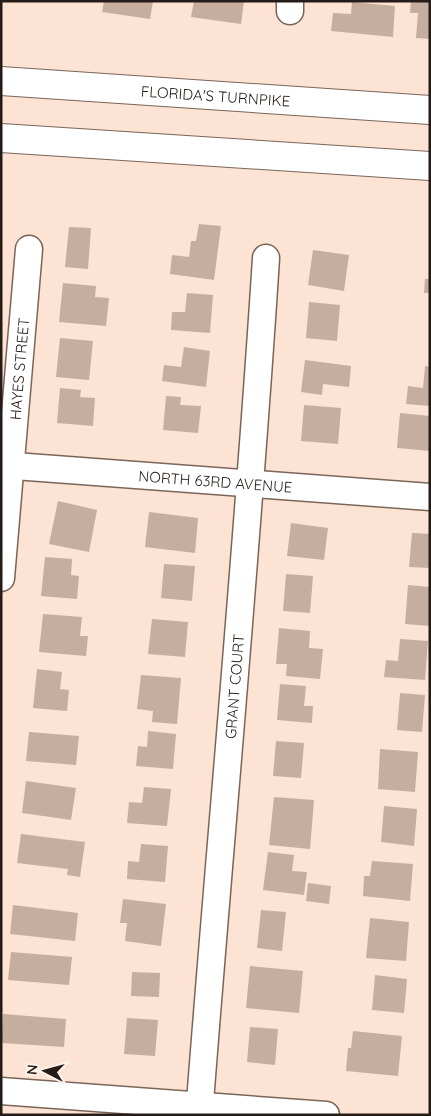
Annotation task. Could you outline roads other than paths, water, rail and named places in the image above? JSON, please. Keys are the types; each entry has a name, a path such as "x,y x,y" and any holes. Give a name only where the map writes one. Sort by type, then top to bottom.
{"highway":[{"name":"FLORIDA'S TURNPIKE","path":"1,81 430,110"},
{"path":"1,138 430,166"}],"street":[{"name":"HAYES STREET","path":"1,578 6,465 29,249"},
{"name":"GRANT COURT","path":"199,1110 251,484 266,258"},
{"name":"NORTH 63RD AVENUE","path":"6,465 430,496"},
{"path":"1,1090 199,1110 326,1115"}]}
